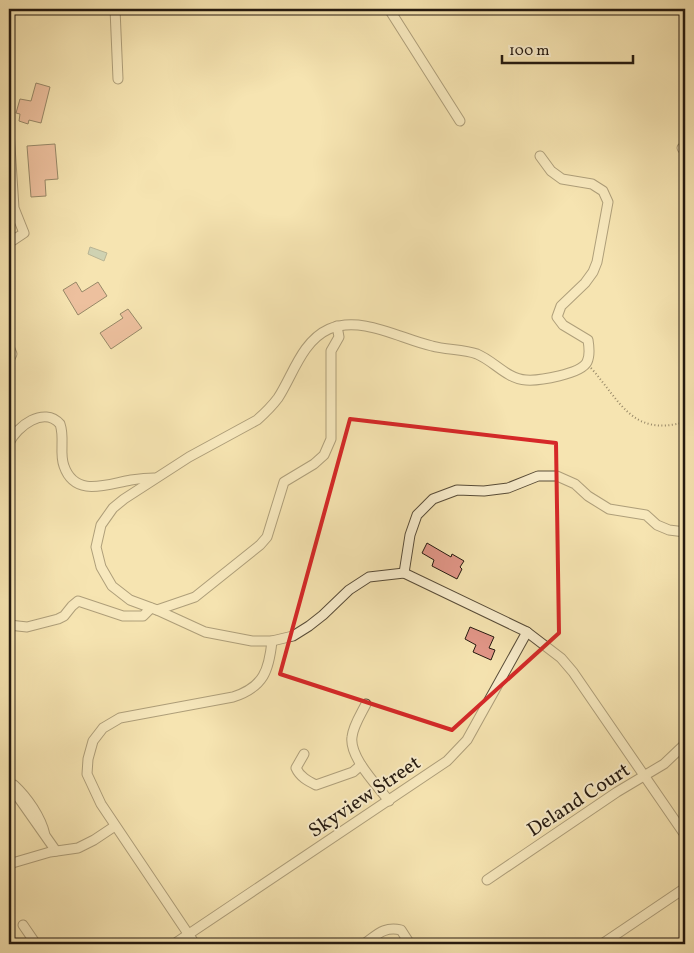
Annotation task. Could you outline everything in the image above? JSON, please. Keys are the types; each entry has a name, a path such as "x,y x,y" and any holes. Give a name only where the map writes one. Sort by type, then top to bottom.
{"street":[{"path":"115,9 118,79"},
{"path":"389,9 460,121"},
{"path":"9,131 14,208 24,233 9,243"},
{"path":"540,156 551,171 562,179 592,184 603,191 608,202 594,272 585,284 561,306 557,317 563,325 588,340 589,349 586,363 567,374 545,379 526,380 507,374 488,359 475,354 432,346 395,334 353,324 337,326 322,333 310,343 277,399 257,420 156,477 113,508 101,526 96,547 101,567 112,586 130,600 205,632 252,641 272,641 293,636 323,615 349,590 369,577 404,573 527,632 562,658 573,672 685,835"},
{"path":"9,625 27,628 58,619 64,616 78,601 123,616 143,616 154,609 195,597 260,545 266,537 284,482 314,464 324,455 331,440 331,351 339,337 337,326"},
{"path":"9,347 12,354 9,360"},
{"path":"9,443 26,423 39,418 50,418 58,421 62,429 64,467 69,476 79,484 99,487 156,477"},
{"path":"404,573 410,535 417,515 433,499 457,490 484,492 508,488 538,476 557,476 575,484 588,496 609,509 646,515 657,525 670,530 685,532"},
{"name":"Skyview Street","path":"174,944 447,761 466,740 527,632"},
{"path":"195,944 101,804 87,774 88,759 94,741 103,728 120,718 233,697 247,691 259,682 267,670 270,663 272,641"},
{"path":"366,704 352,735 351,744 361,765 389,800"},
{"name":"Deland Court","path":"487,880 617,792 664,764 685,744"},
{"path":"304,754 296,768 298,773 307,781 316,785 353,772 361,765"},
{"path":"11,781 43,824 45,835 56,851"},
{"path":"9,864 56,851 78,848 115,826"},
{"path":"602,944 685,888"},
{"path":"23,926 36,944"},
{"path":"364,944 391,928 401,930 410,944"}],"path":[{"path":"586,363 602,381 618,404 635,418 644,423 660,426 685,422"}],"highlighted area":[{"path":"350,419 556,443 559,633 452,730 280,674"}],"water":[{"path":"90,247 107,253 104,261 88,254"}],"building":[{"path":"36,83 50,87 41,123 29,120 28,124 19,121 20,114 16,113 20,99 31,101"},
{"path":"55,144 58,179 45,180 46,196 31,197 27,146"},
{"path":"76,282 82,292 98,282 107,296 78,315 63,290"},
{"path":"128,309 142,328 111,349 100,333 123,318 120,314"},
{"path":"427,543 451,557 452,554 464,561 460,567 462,569 457,579 432,566 434,560 422,553"},
{"path":"470,627 494,637 489,648 495,650 491,660 473,652 476,645 465,639"}]}
